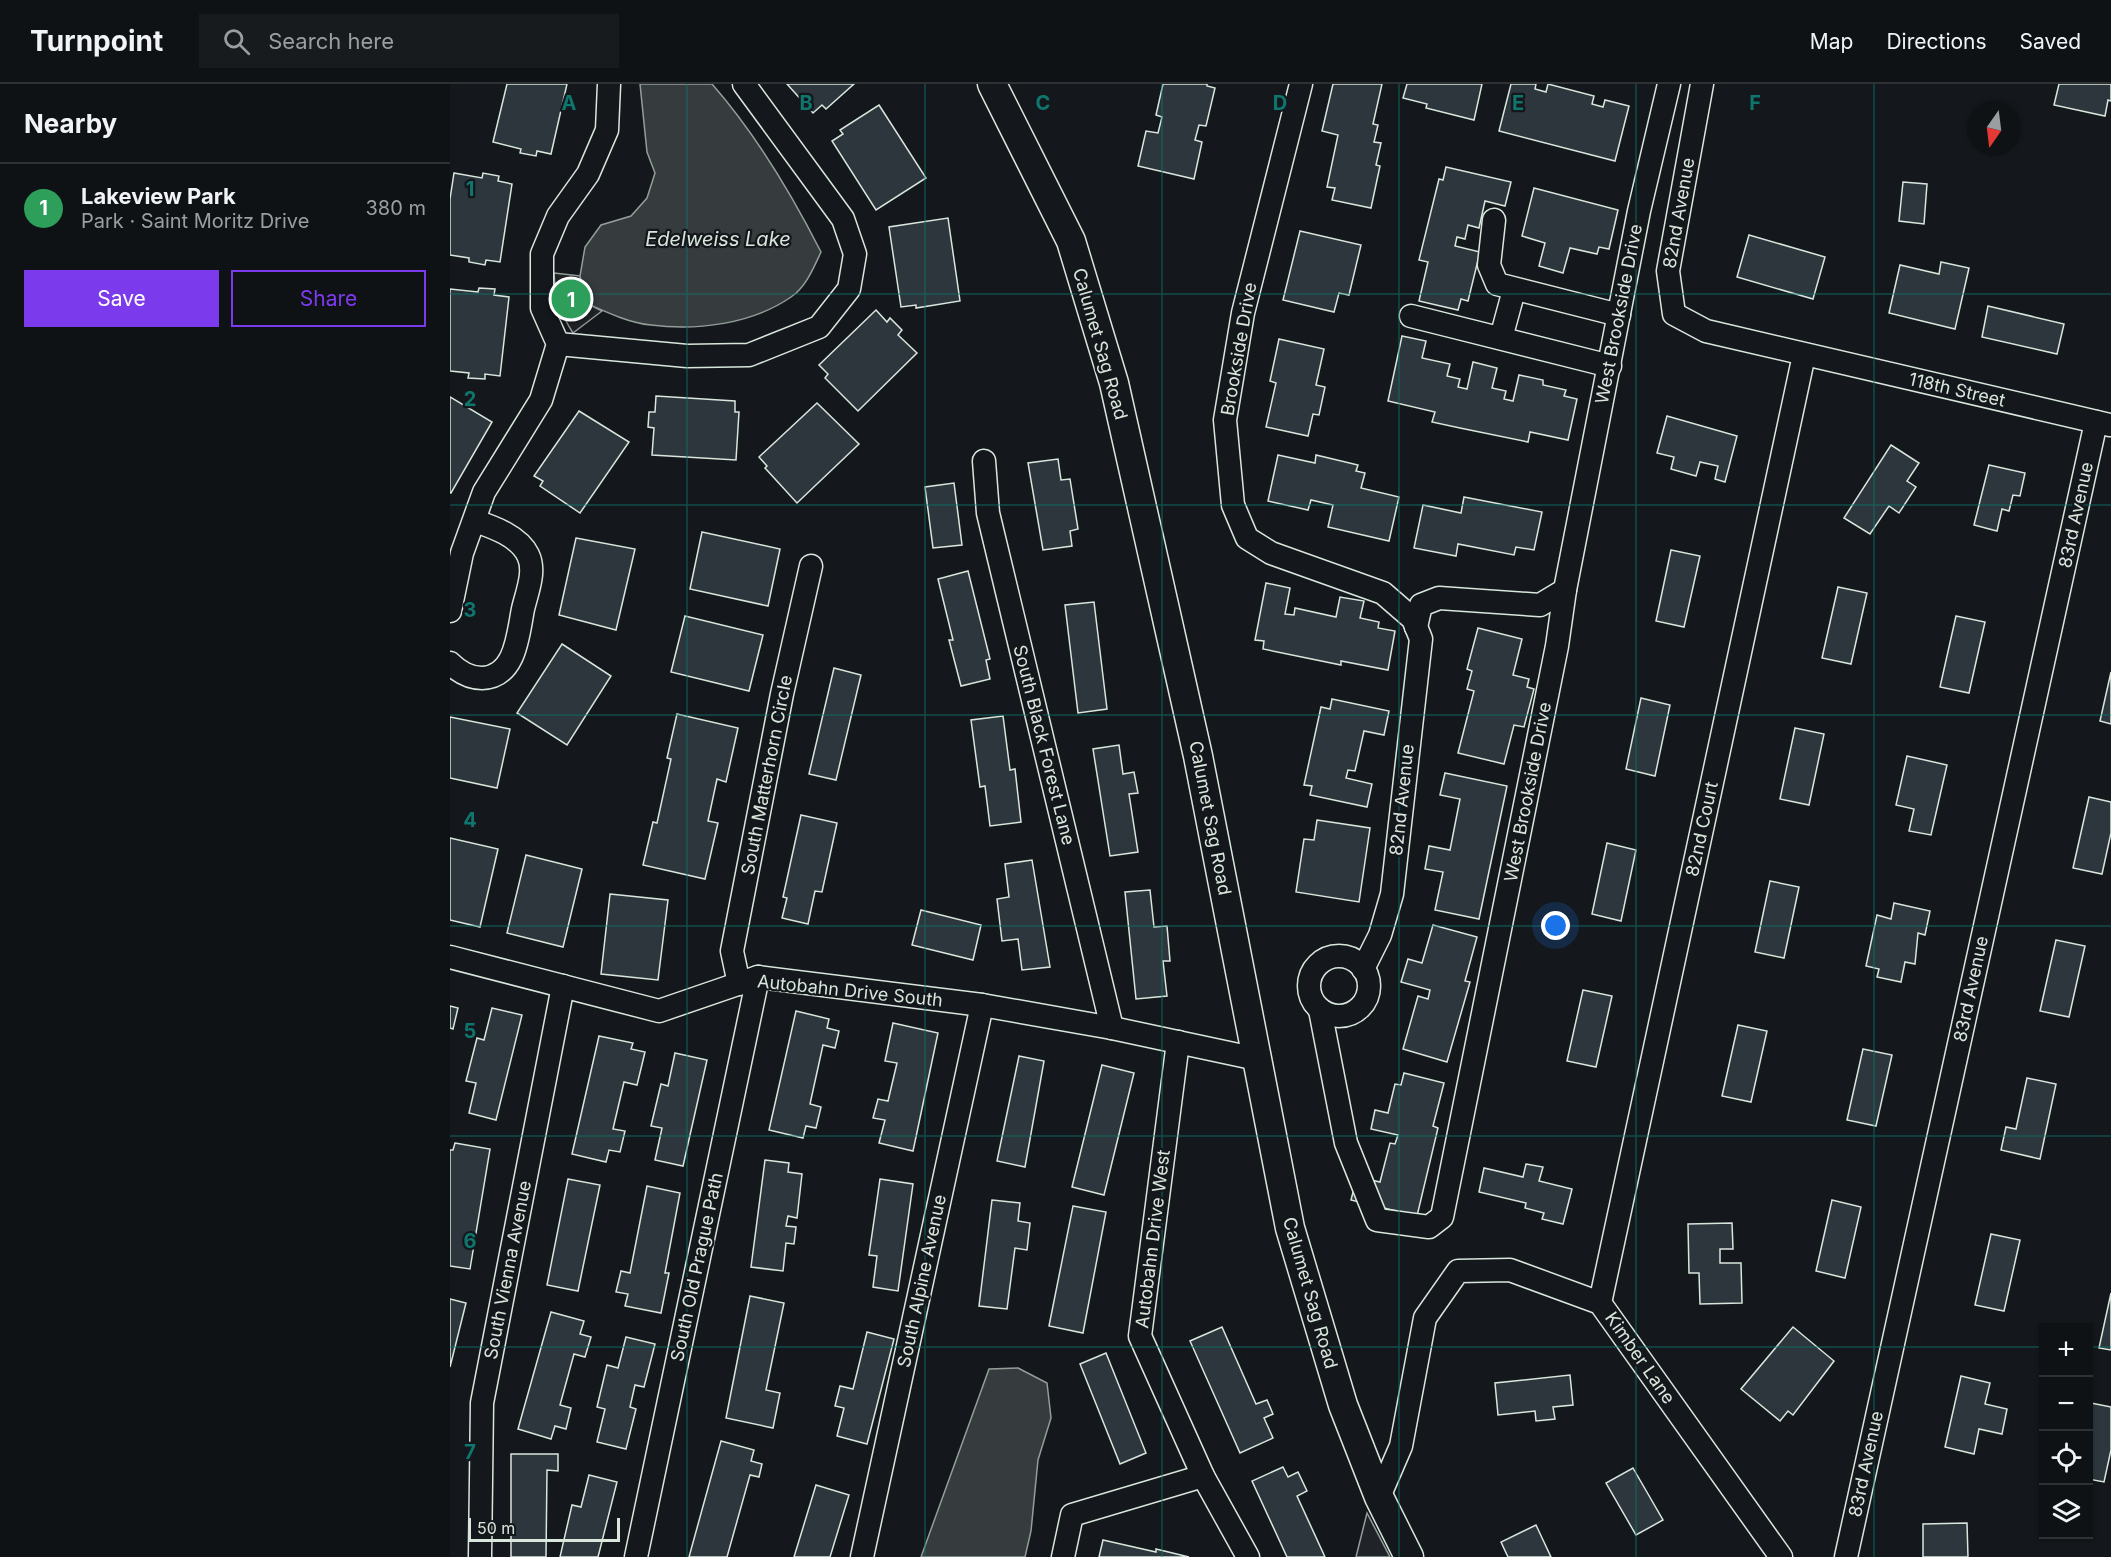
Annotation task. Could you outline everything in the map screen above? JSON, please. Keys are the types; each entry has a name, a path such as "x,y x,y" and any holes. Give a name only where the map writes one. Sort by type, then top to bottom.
{"main road":[{"name":"Calumet Sag Road","path":"992,84 1071,241 1114,383 1198,756 1290,1228 1343,1405 1379,1497 1409,1557"}],"street":[{"path":"450,611 462,553 490,480 541,400 558,344 542,308 542,254 558,216 588,174 607,130 609,84"},
{"path":"558,344 687,356 749,355 819,327 849,289 855,254 843,219 744,84"},
{"name":"Brookside Drive","path":"1301,84 1239,337 1225,420 1233,505 1247,538 1271,553 1383,593 1413,619 1416,627"},
{"name":"West Brookside Drive","path":"1320,1010 1346,1143 1377,1220 1429,1227 1442,1217 1557,646 1565,590 1639,211 1669,84"},
{"name":"82nd Avenue","path":"1702,84 1668,271 1674,314 1706,331 1804,355"},
{"path":"1494,220 1489,265 1497,284 1619,315"},
{"path":"1502,338 1514,290"},
{"path":"1411,316 1610,366"},
{"name":"118th Street","path":"1804,355 2104,423"},
{"name":"82nd Court","path":"1600,1303 1804,355"},
{"name":"83rd Avenue","path":"1846,1557 2104,423"},
{"name":"South Black Forest Lane","path":"984,461 988,513 1112,1028"},
{"path":"450,663 461,673 478,678 495,676 503,671 512,654 531,572 528,554 521,545 502,532 475,521"},
{"name":"South Matterhorn Circle","path":"748,981 732,951 782,694 811,566"},
{"path":"1416,627 1421,605 1439,598 1540,605 1565,590"},
{"name":"82nd Avenue","path":"1363,969 1380,935 1392,894 1421,639 1416,627"},
{"path":"1344,956 1359,964 1363,969 1369,988 1364,1003 1354,1013 1344,1016 1328,1015 1320,1010 1308,992 1310,976 1314,968 1330,957 1344,956"},
{"name":"Autobahn Drive South","path":"450,957 659,1011 748,981 982,1005 1112,1028 1257,1059"},
{"name":"South Old Prague Path","path":"636,1557 748,981"},
{"name":"South Vienna Avenue","path":"480,1557 482,1403 563,986"},
{"name":"South Alpine Avenue","path":"862,1557 982,1005"},
{"name":"Autobahn Drive West","path":"1178,1042 1140,1336 1203,1476 1248,1557"},
{"name":"Kimber Lane","path":"1379,1497 1401,1446 1425,1318 1458,1272 1510,1269 1600,1303 1781,1557"},
{"path":"1063,1557 1072,1515 1203,1476"}],"shaded area":[{"path":"554,273 580,276 586,303 602,311 573,333 559,304"},
{"path":"1367,1513 1390,1557 1356,1557"}],"water":[{"name":"Edelweiss Lake","path":"640,84 712,84 743,123 785,186 821,252 805,282 791,297 759,314 742,319 687,327 634,322 586,303 580,276 585,247 601,225 631,216 647,198 655,173 647,152"},
{"path":"1018,1368 1047,1383 1051,1418 1038,1460 1031,1531 1025,1557 921,1557 989,1369"}],"building":[{"path":"507,84 567,84 551,154 537,151 536,156 520,153 521,149 493,142"},
{"path":"787,84 854,84 826,109 822,105 813,113"},
{"path":"1163,84 1207,84 1215,88 1206,126 1199,125 1195,140 1202,142 1194,179 1138,166 1146,131 1158,133 1162,117 1156,115"},
{"path":"1333,84 1382,84 1373,124 1378,125 1374,142 1381,143 1376,165 1380,166 1371,208 1332,200 1335,188 1327,187 1338,135 1322,131"},
{"path":"1407,84 1482,84 1474,120 1426,108 1427,104 1403,98"},
{"path":"1511,84 1536,84 1535,89 1546,92 1548,84 1594,96 1592,104 1603,107 1605,100 1629,106 1615,161 1499,131"},
{"path":"2059,84 2111,84 2111,101 2108,100 2105,116 2054,105"},
{"path":"879,105 926,178 876,210 832,141 843,134 840,130"},
{"path":"1446,167 1511,182 1505,206 1485,201 1479,228 1468,225 1465,239 1457,237 1455,246 1480,252 1468,301 1461,299 1458,310 1419,301 1428,262 1419,260 1439,179 1443,180"},
{"path":"454,173 482,178 483,173 499,176 498,181 512,184 500,262 486,260 485,265 469,262 469,258 450,255 450,199"},
{"path":"1903,182 1927,184 1924,224 1899,221"},
{"path":"1534,188 1618,210 1609,249 1599,247 1597,254 1570,248 1563,273 1539,266 1545,243 1522,236"},
{"path":"948,218 960,301 916,308 916,305 901,307 889,227"},
{"path":"1300,231 1361,245 1349,295 1339,293 1334,312 1283,300"},
{"path":"1749,235 1825,257 1813,299 1737,277"},
{"path":"1941,262 1969,268 1955,329 1889,313 1900,265 1939,274"},
{"path":"479,288 495,289 494,295 509,297 500,376 485,374 485,379 468,378 469,373 450,371 450,289 478,292"},
{"path":"1988,306 2064,324 2057,354 1982,337"},
{"path":"876,310 887,322 890,318 902,330 898,335 917,353 858,411 825,378 828,374 819,365"},
{"path":"1402,336 1426,341 1422,358 1450,364 1447,376 1460,379 1458,387 1467,389 1473,362 1497,368 1492,388 1506,391 1504,399 1513,401 1519,375 1543,380 1543,385 1566,390 1564,396 1577,399 1568,440 1530,432 1528,442 1432,422 1435,412 1388,401"},
{"path":"1279,339 1324,349 1316,385 1325,387 1319,415 1313,414 1308,436 1266,427 1276,383 1270,381"},
{"path":"656,396 735,401 735,412 739,412 736,460 652,455 654,428 648,427 649,412 655,412"},
{"path":"450,397 492,422 451,493 450,493"},
{"path":"817,403 859,444 797,503 765,468 767,466 759,457"},
{"path":"579,411 629,442 580,513 540,486 543,481 534,476"},
{"path":"1667,416 1737,436 1725,482 1715,479 1718,466 1700,462 1696,476 1671,469 1674,457 1657,453"},
{"path":"1891,445 1919,463 1907,481 1916,487 1899,513 1889,506 1870,534 1844,518"},
{"path":"1278,455 1315,463 1316,455 1358,465 1356,471 1365,473 1361,488 1399,497 1389,541 1328,527 1333,505 1311,500 1308,510 1268,501"},
{"path":"1058,459 1061,480 1070,479 1078,529 1070,531 1072,546 1043,550 1028,463"},
{"path":"1989,465 2025,473 2020,496 2013,495 2009,511 2002,509 1997,531 1974,525"},
{"path":"954,483 962,545 933,548 925,487"},
{"path":"1464,497 1542,512 1534,550 1516,547 1514,555 1458,544 1456,556 1414,548 1423,505 1461,513"},
{"path":"702,532 780,549 768,606 690,589"},
{"path":"576,538 635,549 616,630 559,615"},
{"path":"1671,550 1700,556 1684,627 1656,621"},
{"path":"968,571 990,659 986,660 990,679 961,686 949,640 953,640 938,579"},
{"path":"1266,583 1290,588 1285,614 1294,615 1295,608 1336,617 1340,597 1364,601 1360,618 1379,622 1378,628 1395,631 1388,670 1341,661 1341,665 1263,649 1264,641 1255,640"},
{"path":"1838,587 1867,593 1851,664 1822,658"},
{"path":"1094,602 1107,709 1078,713 1065,605"},
{"path":"685,616 763,635 749,691 671,672"},
{"path":"1956,616 1985,622 1969,693 1940,687"},
{"path":"1478,628 1522,639 1513,675 1529,679 1527,687 1534,689 1524,727 1514,725 1504,764 1458,753 1474,691 1467,689 1472,671 1467,669"},
{"path":"562,644 611,676 567,745 517,713"},
{"path":"834,668 861,675 836,780 809,774"},
{"path":"2111,672 2111,724 2100,721"},
{"path":"1641,698 1670,705 1655,776 1626,769"},
{"path":"1332,699 1389,711 1384,735 1364,731 1355,771 1348,770 1346,778 1372,784 1367,807 1310,795 1312,786 1304,785 1321,707 1330,709"},
{"path":"677,714 738,728 726,782 717,779 708,821 718,823 705,879 643,865 653,822 657,823 671,759 667,758"},
{"path":"1003,716 1010,770 1015,769 1021,822 990,826 985,786 980,787 971,720"},
{"path":"450,717 510,729 497,788 450,778"},
{"path":"1795,728 1824,734 1809,805 1780,799"},
{"path":"1119,745 1123,774 1134,772 1138,793 1129,794 1138,852 1110,856 1093,749"},
{"path":"1907,756 1947,765 1931,835 1909,831 1914,809 1896,805"},
{"path":"1445,773 1507,786 1479,919 1435,910 1443,872 1425,869 1429,846 1450,850 1460,799 1440,795"},
{"path":"2089,797 2111,802 2111,833 2102,874 2073,868"},
{"path":"801,815 837,823 822,892 815,891 808,924 782,918 787,898 783,897"},
{"path":"1317,820 1370,828 1359,902 1296,892 1304,839 1314,840"},
{"path":"450,838 498,849 480,927 450,920"},
{"path":"1607,843 1636,850 1621,921 1592,914"},
{"path":"526,855 582,869 563,947 507,933"},
{"path":"1032,860 1050,967 1022,970 1018,939 1002,941 997,899 1009,897 1005,864"},
{"path":"1770,881 1799,887 1784,958 1755,952"},
{"path":"1150,890 1154,927 1167,926 1170,961 1163,961 1167,996 1136,999 1125,892"},
{"path":"610,894 668,900 658,980 601,974"},
{"path":"1894,903 1930,911 1925,935 1918,933 1915,964 1905,962 1901,982 1877,977 1879,969 1866,966 1877,915 1891,919"},
{"path":"921,910 981,925 973,960 912,945"},
{"path":"1433,925 1477,937 1465,981 1470,982 1447,1062 1403,1049 1418,996 1428,999 1430,990 1401,982 1408,959 1422,963"},
{"path":"2056,940 2085,946 2069,1017 2040,1011"},
{"path":"1583,990 1612,996 1596,1067 1567,1061"},
{"path":"450,1006 458,1008 453,1029 450,1028"},
{"path":"492,1008 522,1015 496,1120 469,1113 476,1083 466,1081 477,1038 484,1040"},
{"path":"796,1011 829,1019 827,1028 839,1031 835,1048 823,1045 810,1104 821,1107 816,1128 806,1126 803,1138 769,1130"},
{"path":"893,1023 938,1033 913,1151 879,1143 885,1120 873,1118 878,1099 888,1101 897,1063 885,1061"},
{"path":"1738,1025 1767,1031 1751,1102 1722,1096"},
{"path":"599,1036 633,1043 631,1049 645,1052 637,1085 624,1082 613,1129 625,1131 620,1152 609,1150 606,1162 572,1154"},
{"path":"1863,1049 1892,1055 1876,1126 1847,1120"},
{"path":"675,1053 707,1060 683,1166 655,1160 662,1128 651,1126 661,1084 668,1086"},
{"path":"1019,1056 1044,1061 1025,1167 997,1161"},
{"path":"1102,1065 1134,1073 1104,1195 1072,1187"},
{"path":"1404,1073 1444,1083 1433,1126 1438,1128 1417,1216 1351,1200 1357,1177 1380,1182 1390,1143 1395,1144 1398,1135 1371,1129 1375,1110 1388,1113 1395,1084 1401,1085"},
{"path":"2027,1078 2056,1084 2040,1159 2001,1150 2006,1127 2016,1129"},
{"path":"455,1143 490,1149 470,1269 450,1266 450,1150 453,1150"},
{"path":"765,1160 789,1163 788,1172 802,1174 797,1218 788,1216 786,1226 796,1227 794,1244 786,1243 783,1271 751,1267"},
{"path":"1526,1164 1543,1167 1539,1181 1572,1189 1563,1224 1542,1219 1544,1213 1525,1208 1526,1203 1479,1192 1484,1168 1523,1177"},
{"path":"568,1179 600,1185 578,1291 547,1285"},
{"path":"880,1179 913,1184 898,1291 873,1287 877,1256 869,1255"},
{"path":"647,1186 680,1193 665,1273 669,1273 661,1313 625,1306 628,1294 616,1292 621,1271 630,1273"},
{"path":"992,1200 1020,1203 1018,1221 1030,1223 1027,1250 1015,1248 1007,1309 979,1306"},
{"path":"1832,1200 1861,1207 1845,1278 1816,1271"},
{"path":"1073,1206 1106,1212 1083,1333 1049,1326"},
{"path":"1732,1223 1733,1249 1720,1249 1720,1263 1741,1263 1742,1303 1700,1304 1699,1273 1689,1273 1688,1224"},
{"path":"1991,1234 2020,1240 2004,1311 1975,1305"},
{"path":"2111,1293 2111,1350 2099,1348"},
{"path":"750,1296 784,1303 766,1390 780,1393 773,1428 726,1418"},
{"path":"450,1299 466,1303 450,1367"},
{"path":"551,1312 584,1321 580,1334 591,1337 585,1357 574,1354 560,1405 571,1408 566,1429 555,1426 551,1439 518,1429"},
{"path":"1222,1327 1256,1404 1267,1400 1273,1414 1264,1418 1273,1438 1240,1453 1190,1341"},
{"path":"1793,1327 1834,1361 1793,1415 1788,1411 1780,1421 1741,1389"},
{"path":"867,1332 894,1339 867,1444 837,1436 844,1408 835,1406 840,1386 853,1389"},
{"path":"626,1337 655,1344 644,1387 635,1385 630,1407 636,1409 626,1449 597,1442 605,1409 597,1407 607,1365 618,1368"},
{"path":"1106,1353 1146,1453 1120,1464 1080,1364"},
{"path":"1570,1375 1573,1405 1553,1407 1555,1419 1536,1421 1535,1411 1498,1415 1495,1383"},
{"path":"1961,1376 1990,1383 1985,1404 2007,1409 2002,1434 1979,1429 1974,1454 1945,1447"},
{"path":"2093,1403 2111,1407 2111,1450 2104,1482 2093,1480"},
{"path":"721,1441 754,1450 751,1461 762,1464 759,1477 750,1475 727,1557 689,1557"},
{"path":"511,1454 558,1454 558,1471 547,1470 546,1557 511,1557"},
{"path":"1283,1467 1288,1477 1298,1472 1307,1491 1297,1496 1325,1557 1287,1557 1252,1481"},
{"path":"1633,1468 1663,1520 1636,1535 1606,1483"},
{"path":"589,1475 617,1482 598,1557 560,1557 572,1505 581,1507"},
{"path":"816,1485 849,1495 830,1557 794,1557"},
{"path":"1967,1523 1968,1557 1923,1557 1923,1524"},
{"path":"1536,1525 1551,1557 1508,1557 1501,1542"},
{"path":"1103,1540 1156,1552 1156,1549 1189,1557 1099,1557"}],"place":[{"name":"Lakeview Park","path":"571,299"}]}
